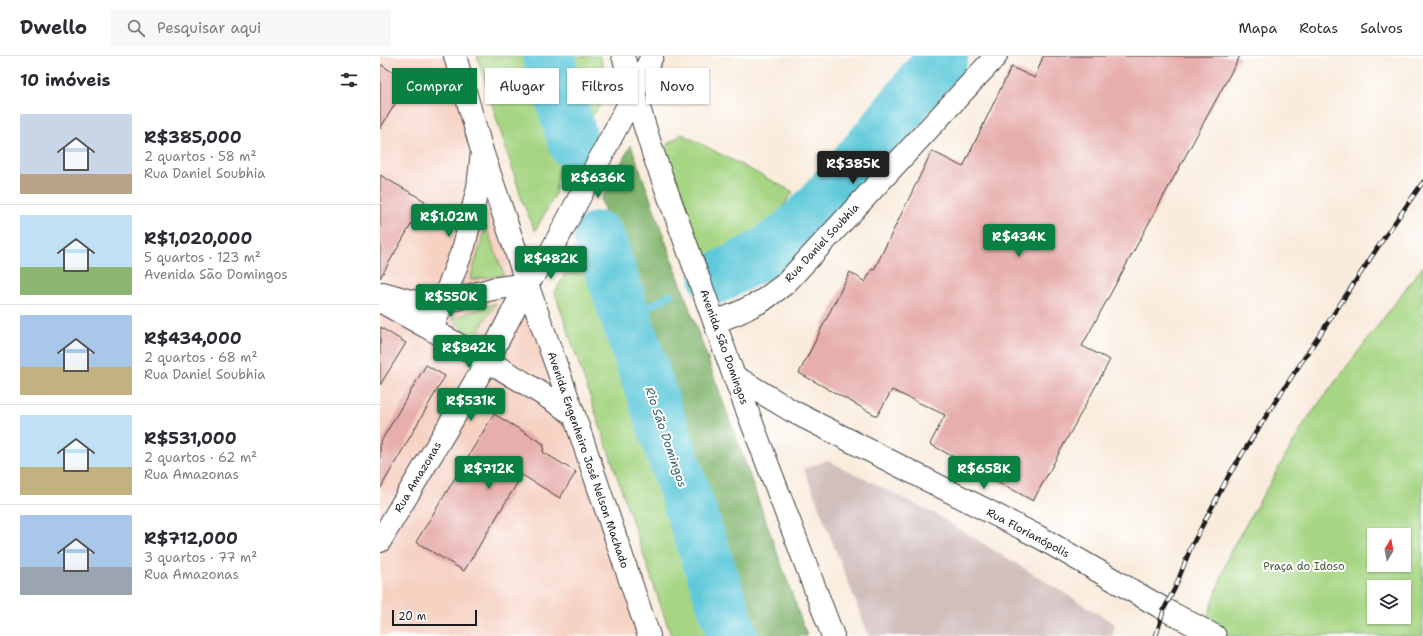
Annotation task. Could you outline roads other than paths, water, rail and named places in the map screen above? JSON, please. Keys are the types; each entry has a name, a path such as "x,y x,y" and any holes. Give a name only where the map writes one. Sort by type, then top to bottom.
{"street":[{"path":"380,292 411,301 443,303 492,289 527,284 482,151 455,56"},
{"name":"Avenida São Domingos","path":"622,56 626,68"},
{"name":"Rua Amazonas","path":"638,86 652,56"},
{"name":"Rua Daniel Soubhia","path":"715,322 762,301 785,284 996,56"},
{"name":"Rua Amazonas","path":"380,541 488,360 527,284 549,255 629,104"},
{"name":"Avenida São Domingos","path":"637,104 653,153 734,376 833,636"},
{"path":"432,330 464,246 478,187 482,151"},
{"name":"Avenida Engenheiro José Nelson Machado","path":"527,284 574,415 649,636"},
{"path":"380,301 488,360 547,396 574,415"},
{"name":"Rua Florianópolis","path":"734,376 792,411 1041,538 1164,609 1215,636"}],"waterway":[{"name":"Rio São Domingos","path":"548,56 574,144"},
{"path":"715,279 763,254 790,235 820,206 875,141 943,56"},
{"name":"Rio São Domingos","path":"599,237 733,636"},
{"path":"628,319 670,295"}],"railway":[{"path":"1156,636 1164,609 1175,588 1191,547 1229,475 1275,402 1423,182"}],"park label":[{"name":"Praça do Idoso","path":"1304,566"}]}
